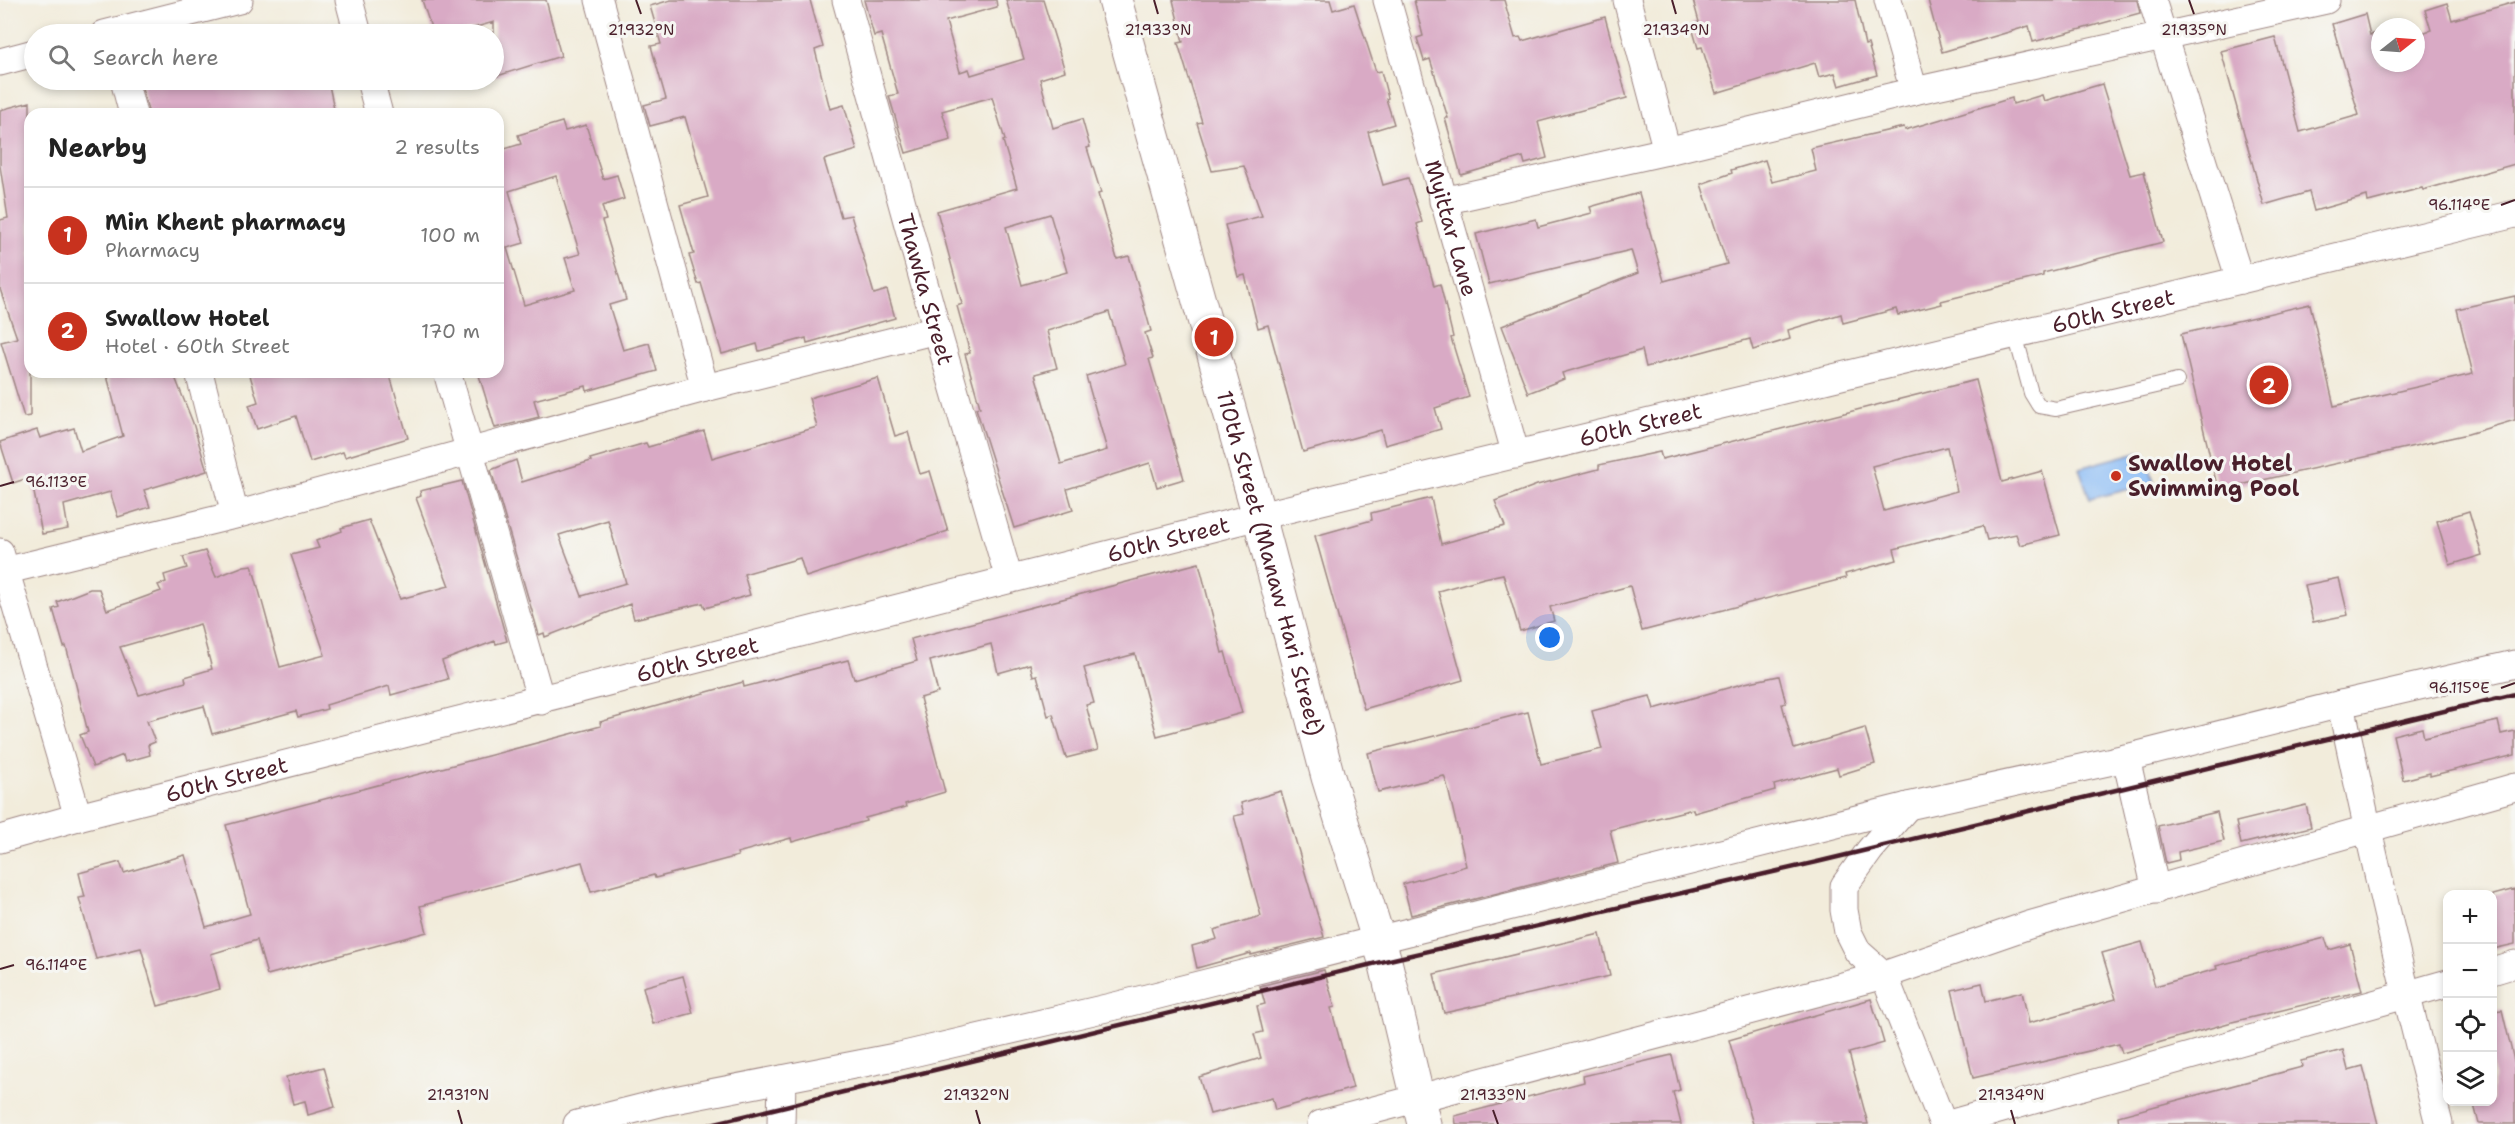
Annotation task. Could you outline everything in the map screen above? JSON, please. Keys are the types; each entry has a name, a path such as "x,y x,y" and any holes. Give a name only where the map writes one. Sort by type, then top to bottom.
{"main road":[{"name":"110th Street (Manaw Hari Street)","path":"1115,0 1259,516 1328,777 1385,961 1420,1111"}],"street":[{"path":"147,24 239,0"},
{"path":"349,0 355,24"},
{"path":"599,0 705,388"},
{"name":"Thawka Street","path":"846,0 937,330 1010,579"},
{"name":"Myittar Lane","path":"1387,0 1516,455"},
{"path":"1627,0 1667,151"},
{"path":"1888,0 1914,92"},
{"path":"2152,0 2240,280"},
{"path":"1443,201 2326,0"},
{"path":"0,62 24,56"},
{"path":"127,90 131,108"},
{"path":"373,90 377,108"},
{"name":"60th Street","path":"0,839 78,817 1259,516 2515,214"},
{"path":"78,817 2,565 236,515 705,388 937,330"},
{"path":"201,378 236,515"},
{"path":"449,378 541,700"},
{"path":"577,1124 664,1102 900,1056 1104,1009 1908,806 2126,758 2341,704 2515,664"},
{"path":"2341,704 2367,831 2405,994 2439,1124"},
{"path":"2126,758 2156,890"},
{"path":"1321,1124 1420,1111 1884,975 2030,925 2367,831 2515,787"},
{"path":"1908,806 1870,850 1844,886 1844,910 1848,932 1858,952 1884,975 1943,1124"},
{"path":"2497,970 2515,964"},
{"path":"1949,1124 2443,984"},
{"path":"781,1124 782,1079"}],"lane":[{"path":"2015,334 2031,393 2039,406 2056,409 2178,381"}],"water":[{"name":"Swallow Hotel Swimming Pool","path":"2143,452 2147,457 2154,483 2090,499 2079,468"}],"building":[{"path":"422,0 546,0 561,56 504,74 504,24 494,24 494,22 430,24"},
{"path":"671,0 810,0 823,47 815,50 830,109 844,105 857,150 824,160 841,217 851,215 874,294 887,290 895,318 807,343 806,338 759,351 757,344 722,354 701,283 698,284 689,255 694,254 680,205 708,197 685,117 650,126 644,105 666,99 651,46 661,44 650,6"},
{"path":"864,0 996,0 997,7 946,21 960,72 969,69 971,75 1024,59 1006,0 1043,0 1065,71 1040,79 1053,128 1082,119 1090,147 1087,148 1101,193 1098,194 1117,259 1129,256 1141,295 1151,331 1145,333 1153,358 1149,359 1184,479 1157,487 1150,463 1067,489 1073,510 1014,528 976,408 980,407 965,354 970,353 957,306 962,304 937,211 1017,188 1003,141 1005,140 992,97 942,111 951,140 906,153 889,96 898,94 881,34 874,36","holes":["1050,214 1067,272 1022,285 1006,227","1109,312 1125,364 1086,376 1107,450 1061,464 1035,374 1057,368 1047,331"]},
{"path":"1173,0 1330,0 1333,10 1354,4 1376,72 1381,71 1388,98 1386,99 1394,124 1368,132 1383,185 1408,178 1422,222 1417,224 1434,286 1440,284 1453,337 1451,338 1469,397 1435,408 1441,429 1385,445 1381,430 1303,452 1268,325 1258,328 1245,275 1238,277 1225,225 1262,216 1244,166 1212,171 1197,123 1202,122 1178,43 1183,42"},
{"path":"1414,0 1504,0 1515,38 1520,37 1522,41 1605,17 1627,98 1538,122 1547,158 1525,164 1523,157 1461,175 1445,118 1448,118 1430,59 1424,61 1417,38 1423,36"},
{"path":"1693,0 1855,0 1865,45 1868,44 1877,75 1839,86 1835,73 1819,77 1815,63 1716,93 1702,47 1698,48 1691,24 1699,22"},
{"path":"1928,0 2137,0 2140,13 2033,42 2029,26 1942,52"},
{"path":"2515,2 2515,164 2423,190 2422,188 2368,202 2367,196 2314,211 2309,192 2264,205 2221,51 2275,37 2300,132 2359,115 2332,24 2365,14 2371,35 2371,72 2425,72 2425,32 2431,30 2425,10 2447,3 2452,20"},
{"path":"2102,84 2130,175 2144,172 2163,242 2043,273 2043,276 1941,301 1942,304 1898,315 1896,309 1843,323 1841,314 1788,330 1790,339 1753,350 1750,339 1646,367 1642,350 1562,373 1564,379 1528,393 1502,326 1638,273 1631,250 1489,284 1476,234 1536,219 1538,227 1592,213 1590,207 1639,193 1664,281 1727,264 1701,184 1732,173 1731,170 1765,160 1772,182 1816,171 1811,148 1904,127 1905,130 2012,98 2013,104 2042,95 2044,101"},
{"path":"143,90 330,90 334,108 147,108"},
{"path":"30,102 30,108 24,108 24,378 30,378 30,416 24,417 1,342 17,338 0,289 0,220 8,218 0,166 0,110"},
{"path":"562,122 565,131 586,125 603,179 617,175 624,199 602,206 606,220 602,221 626,300 609,305 623,350 649,343 657,371 587,391 586,386 534,400 539,417 495,428 480,378 504,378 504,149 521,144 518,135","holes":["556,176 580,254 565,258 575,290 524,305 507,248 524,243 509,191"]},
{"path":"2515,296 2515,420 2468,434 2218,490 2181,334 2310,304 2334,406 2473,374 2457,309"},
{"path":"108,378 175,378 193,423 207,471 144,490 150,507 118,517 110,492 64,505 68,529 42,534 31,477 13,483 0,442 37,430 40,438 74,428 81,451 123,436"},
{"path":"251,378 391,378 408,438 345,457 343,452 310,462 296,416 257,429 249,405 258,402"},
{"path":"878,378 895,436 908,432 920,474 930,471 948,531 806,577 800,558 744,574 750,595 705,608 703,603 634,619 630,604 545,637 544,633 539,635 491,470 516,460 522,482 646,443 648,447 704,431 712,458 817,427 809,398","holes":["608,520 626,583 582,596 559,535"]},
{"path":"1976,380 2002,482 2042,471 2060,535 2020,545 2016,534 1987,540 1983,526 1894,549 1897,560 1845,574 1846,578 1642,631 1630,586 1550,607 1554,621 1520,631 1503,574 1484,578 1438,591 1463,680 1364,709 1315,536 1372,520 1371,513 1431,498 1441,544 1505,526 1495,501 1537,485 1599,469 1599,465 1660,452 1662,459","holes":["1947,447 1957,491 1884,511 1872,466"]},
{"path":"462,481 507,641 496,644 495,641 442,661 448,679 391,695 389,686 326,705 327,709 298,717 296,711 212,734 204,706 147,721 155,742 148,745 150,755 125,762 123,755 93,767 80,735 88,732 66,646 64,647 53,609 59,607 57,602 90,589 99,589 107,610 131,602 161,591 158,585 166,582 164,575 187,568 183,557 205,551 216,577 252,565 280,667 325,655 291,555 319,548 316,541 342,531 341,528 369,520 400,599 449,586 416,498 421,496 420,491","holes":["200,624 212,669 185,677 186,682 139,695 120,647"]},
{"path":"2469,511 2482,555 2450,565 2437,521"},
{"path":"1199,563 1222,653 1225,652 1242,713 1157,736 1135,654 1084,668 1094,703 1086,705 1098,750 1066,758 1053,714 1048,716 1037,675 1033,676 1030,664 998,673 991,644 930,661 938,693 920,698 945,792 905,804 906,807 792,842 791,838 737,853 738,856 591,892 582,862 420,906 427,932 267,975 257,940 211,954 220,989 158,1006 141,948 96,959 79,898 85,897 79,873 120,862 124,873 185,855 206,927 250,914 226,825 601,726 600,722 743,682 744,687 848,660 854,679 917,661 911,639"},
{"path":"2339,578 2348,615 2313,622 2305,585"},
{"path":"1779,676 1786,703 1782,704 1794,749 1865,728 1875,764 1839,775 1837,768 1774,785 1775,790 1694,813 1693,809 1610,830 1618,863 1411,915 1403,884 1466,866 1447,784 1444,776 1378,792 1368,753 1528,712 1541,764 1602,749 1592,711 1650,696 1654,709 1745,683"},
{"path":"2498,721 2501,734 2515,731 2515,755 2430,776 2430,773 2403,780 2393,735 2422,728 2424,738"},
{"path":"1281,791 1324,937 1197,968 1192,946 1217,939 1214,930 1261,916 1234,816 1244,814 1241,803"},
{"path":"2306,805 2311,827 2241,844 2236,822"},
{"path":"2217,812 2224,841 2178,852 2179,860 2166,863 2158,826"},
{"path":"2515,889 2515,944 2497,948 2497,944 2497,894"},
{"path":"1600,934 1610,976 1444,1013 1434,974"},
{"path":"2325,938 2329,950 2350,944 2362,991 2232,1022 2122,1053 2119,1044 1973,1078 1952,990 1982,983 1986,1001 2022,992 2029,1023 2116,999 2102,953 2142,942 2155,986 2217,969 2216,966"},
{"path":"1324,970 1335,1007 1331,1008 1353,1088 1275,1110 1272,1098 1210,1114 1199,1077 1261,1058 1254,1034 1263,1032 1257,1006 1265,1004 1260,986"},
{"path":"683,976 693,1013 653,1024 643,987"},
{"path":"1871,999 1884,1043 1849,1053 1868,1124 1753,1124 1729,1040"},
{"path":"2502,1010 2515,1065 2515,1124 2479,1124 2474,1106 2497,1106 2497,1011"},
{"path":"2343,1050 2348,1070 2363,1066 2378,1124 2119,1124 2118,1116 2302,1067 2301,1061"},
{"path":"1672,1055 1680,1090 1673,1092 1681,1124 1456,1124 1455,1116 1584,1082 1583,1076"},
{"path":"324,1067 335,1107 308,1115 305,1101 293,1104 286,1077"}],"railway":[{"path":"711,1124 1385,961 1817,862 2515,694"}],"place":[{"name":"Min Khent pharmacy","path":"1214,337"},
{"name":"Swallow Hotel","path":"2269,385"},
{"name":"Swallow Hotel Swimming Pool","path":"2116,476"}]}
